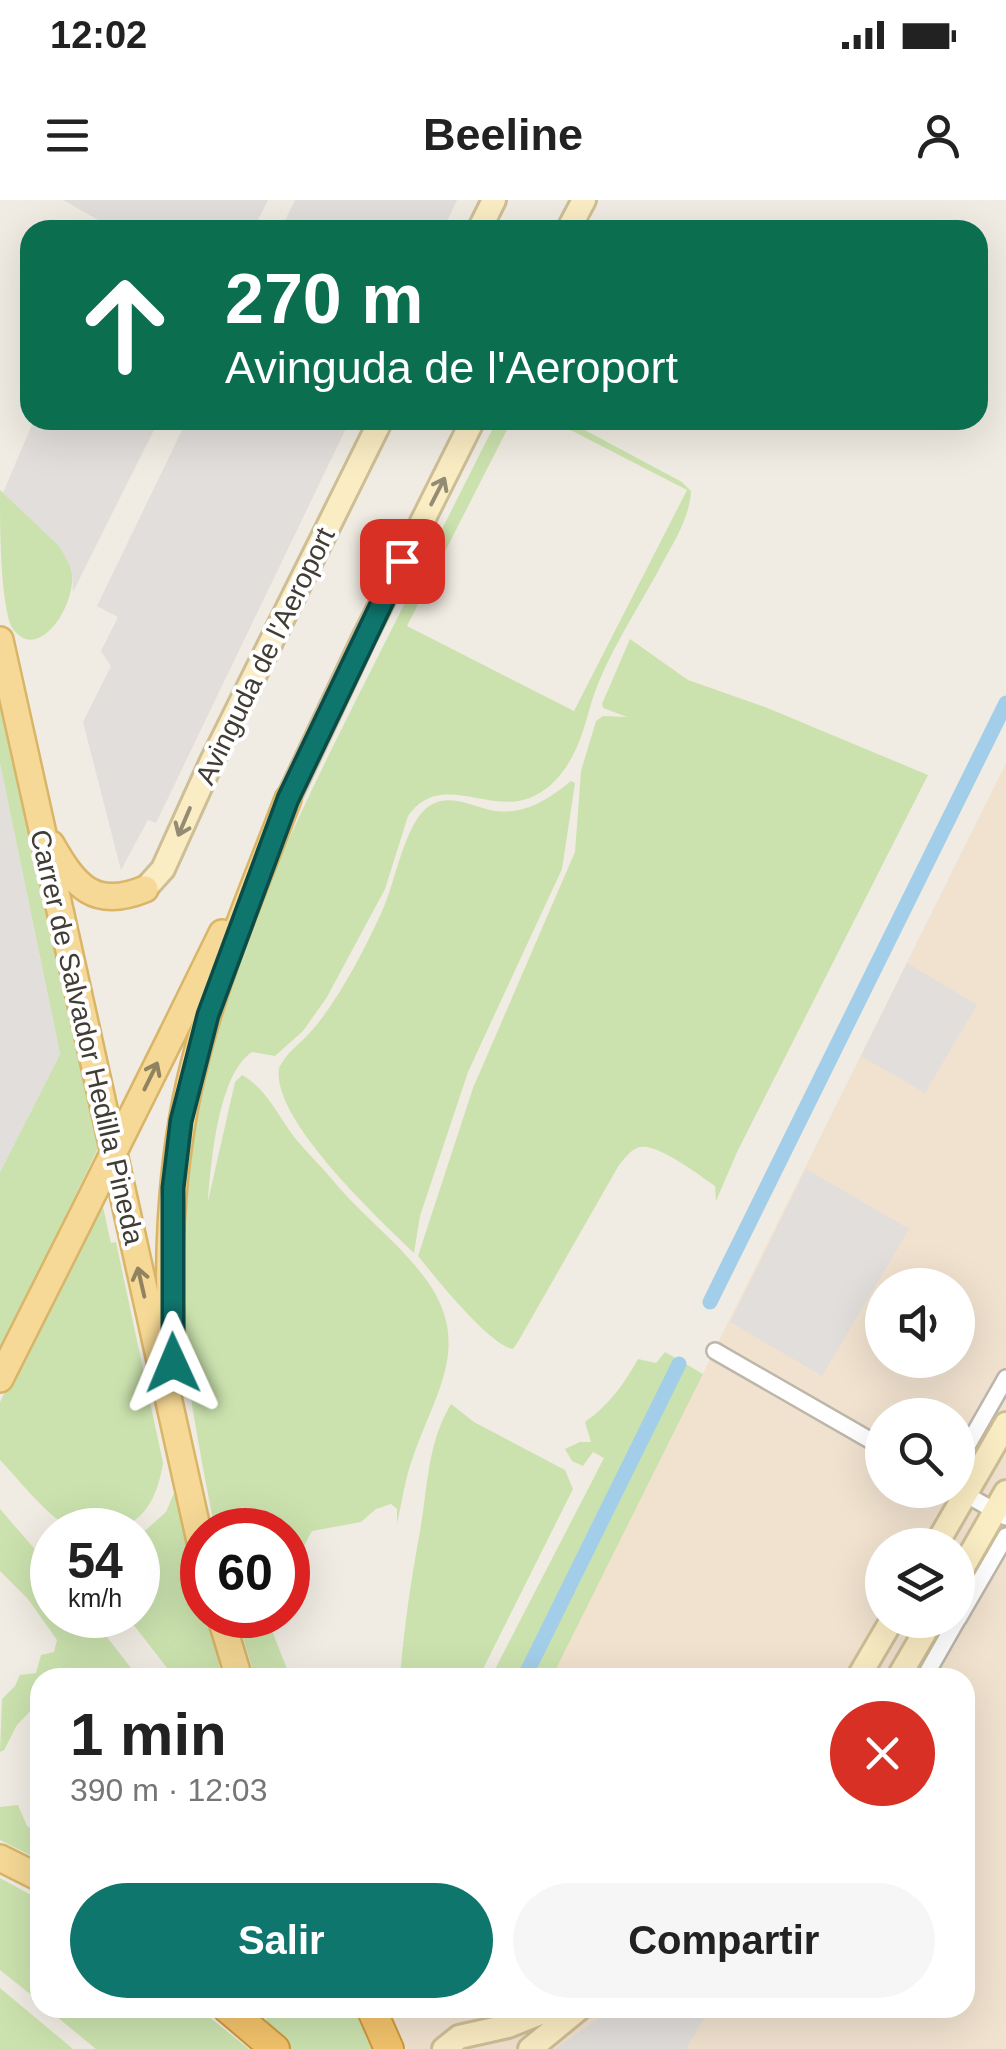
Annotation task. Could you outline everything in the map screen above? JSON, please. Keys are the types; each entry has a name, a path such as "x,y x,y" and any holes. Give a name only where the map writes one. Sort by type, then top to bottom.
{"highway":[{"path":"239,2018 275,2049"},
{"path":"376,2018 390,2049"}],"main road":[{"name":"Carrer de Salvador Hedilla Pineda","path":"0,640 192,1508"},
{"path":"0,1379 288,799"},
{"path":"186,1480 173,1363 173,1188 181,1121 208,1015 288,799"},
{"path":"38,822 66,870 85,888 115,898 145,889"},
{"path":"227,1638 236,1668"},
{"path":"0,1858 30,1875"}],"street":[{"name":"Avinguda de l'Aeroport","path":"145,889 163,870 211,763 376,430"},
{"path":"288,799 468,430"},
{"path":"715,1352 865,1437"},
{"path":"975,1432 1006,1378"},
{"path":"975,1472 1006,1424"},
{"path":"975,1497 1002,1507 975,1549"},
{"path":"975,1589 1006,1536"},
{"path":"864,1668 881,1638"},
{"path":"904,1668 921,1638"},
{"path":"930,1668 947,1638"},
{"path":"0,1869 30,1878"},
{"path":"444,2049 459,2037 528,2018"},
{"path":"530,2049 568,2018"}],"shaded area":[{"path":"63,200 268,200 258,220 98,220"},
{"path":"295,200 457,200 448,220 285,220"},
{"path":"30,430 154,430 73,592 72,570 60,547 3,493"},
{"path":"182,430 345,430 156,823 148,820 121,870 83,722 111,666 101,651 118,617 97,606"},
{"path":"1006,763 1006,2049 407,2049 390,2018 975,2018 975,1668 556,1668"},
{"path":"0,764 60,1054 0,1172"},
{"path":"907,963 977,1005 925,1093 861,1056"},
{"path":"806,1169 909,1229 886,1268 865,1268 865,1303 822,1376 730,1322"},
{"path":"600,2018 704,2018 686,2049 555,2049"}],"green space":[{"path":"492,430 507,430 407,626 574,711 687,490 570,430 585,430 682,482 691,491 685,519 620,637 576,748 561,774 542,792 520,801 452,795 421,802 408,816 385,889 327,997 303,1031 275,1056 252,1052 231,1079 218,1120 208,1201 235,1082 242,1075 265,1095 295,1138 347,1196 415,1265 439,1302 447,1325 446,1368 410,1465 397,1524 397,1509 391,1504 376,1509 361,1522 312,1531 310,1535 310,1508 211,1508 191,1399 181,1310 179,1221 193,1114 227,993 272,875"},
{"path":"0,490 51,536 71,569 72,582 63,612 44,635 33,640 22,637 11,626 7,613"},
{"path":"630,639 688,680 765,707 928,775 738,1150 716,1201 715,1186 677,1160 645,1147 632,1151 619,1165 513,1349 490,1336 418,1256 473,1088 575,852 581,771 596,721 603,716 627,717 603,708 602,704"},
{"path":"0,694 101,1142 0,1351 0,1172 60,1054 0,764"},
{"path":"571,781 575,783 562,869 468,1072 420,1216 414,1253 353,1193 309,1140 281,1089 279,1068 324,1016 352,971 383,909 413,825 429,806 445,800 495,811 516,811 545,799"},
{"path":"100,1194 111,1243 116,1242 163,1463 152,1500 146,1508 45,1508 0,1460 0,1402"},
{"path":"665,1352 703,1374 556,1668 496,1668 604,1458 593,1452 583,1466 572,1461 565,1449 591,1442 585,1422 615,1394 638,1359 656,1363"},
{"path":"451,1404 474,1422 565,1470 573,1489 484,1668 401,1668 430,1466"},
{"path":"174,1493 178,1493 182,1508 180,1638 215,1638 220,1668 167,1668 144,1638 160,1638 160,1517"},
{"path":"0,1509 30,1544 30,1602 0,1571"},
{"path":"108,1638 131,1668 37,1668 41,1655 54,1652 57,1640"},
{"path":"243,1638 275,1638 287,1668 252,1668"},
{"path":"30,1674 30,1711 0,1752 2,1699 20,1675"},
{"path":"18,1805 30,1828 30,1855 0,1840 0,1807"},
{"path":"0,1878 30,1894 30,1994 0,1970"},
{"path":"0,1988 30,2013 30,2018 36,2018 73,2049 0,2049"},
{"path":"58,2018 210,2018 249,2049 96,2049"},
{"path":"266,2018 360,2018 372,2049 288,2049"}],"waterway":[{"path":"710,1302 1006,703"},
{"path":"529,1668 679,1364"}],"route":[{"path":"173,1363 173,1188 181,1121 194,1064 235,938 288,799 402,561"}]}
